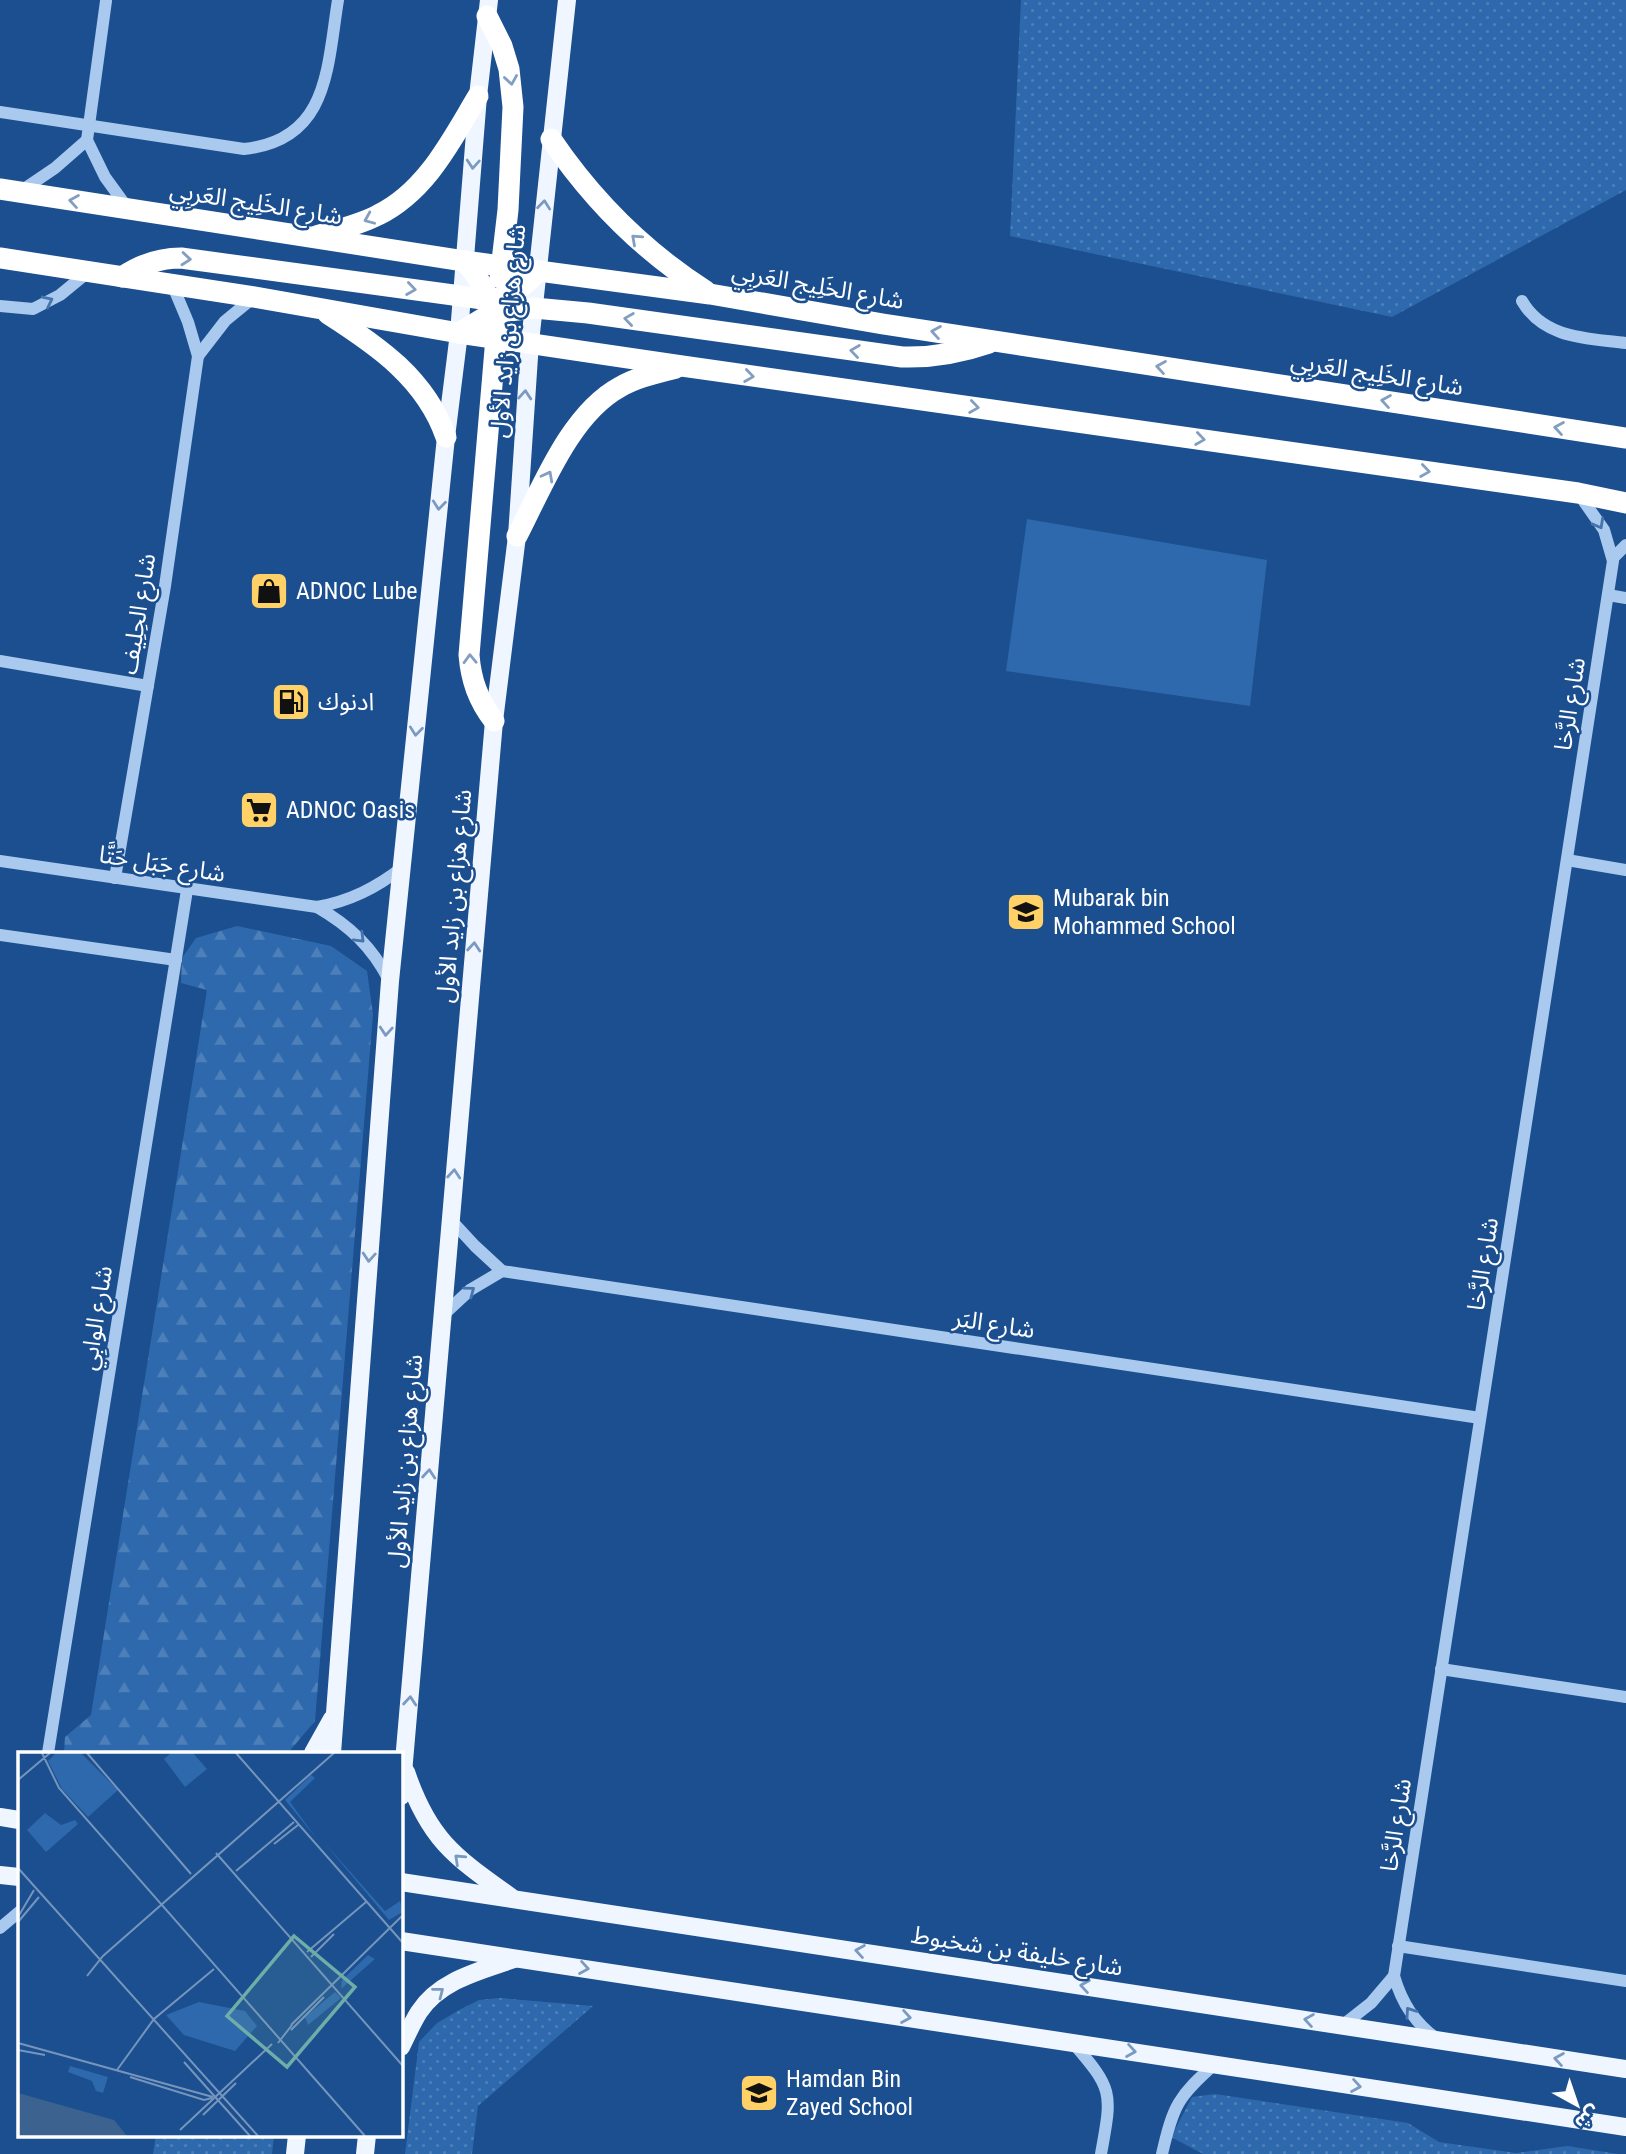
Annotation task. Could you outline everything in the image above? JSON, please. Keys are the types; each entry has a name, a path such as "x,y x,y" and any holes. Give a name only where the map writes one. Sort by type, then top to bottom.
{"highway":[{"path":"488,8 502,46 512,88 508,210 496,306 497,338 468,655 476,693 494,721"},
{"path":"311,237 380,214 401,200 432,169 478,96"},
{"path":"551,139 612,217 659,259 710,294"},
{"name":"شارع الخَلِيج العَربِي","path":"10,191 502,267 710,294 994,341 1626,438"},
{"path":"0,258 254,297 459,333 1578,493 1626,503"},
{"path":"122,277 143,264 166,258 181,258 462,296 496,306 588,313 902,357 940,356 963,352 994,341"},
{"path":"464,261 475,272 507,325 530,342"},
{"path":"459,333 527,284 537,272"},
{"path":"320,310 349,328 404,370 429,400 446,437"},
{"path":"517,536 566,444 601,400 634,380 682,366"}],"main road":[{"name":"شارع هزاع بن زايد الأول","path":"402,1789 494,721 517,536 530,342 566,0"},
{"name":"شارع هزاع بن زايد الأول","path":"332,1752 390,981 459,333 478,96 488,8"},
{"path":"314,1752 336,1713"},
{"path":"405,1769 417,1804 438,1837 464,1864 514,1899"},
{"path":"0,1817 18,1820"},
{"path":"0,1875 18,1877"},
{"name":"شارع خليفة بن شخبوط","path":"402,1882 1626,2069"},
{"path":"402,1941 1626,2127"},
{"path":"402,2045 418,2013 440,1990 454,1981 516,1958"},
{"path":"295,2154 297,2136"},
{"path":"365,2154 367,2136"}],"street":[{"path":"114,0 105,0 87,140 105,177 130,210"},
{"path":"0,112 244,149 275,142 303,124 320,97 338,0"},
{"path":"10,191 55,168 87,140"},
{"path":"0,306 33,309 60,296 88,272"},
{"name":"شارع الحِلِيف","path":"115,878 165,586 198,356 188,322 172,284"},
{"name":"شارع الحِلِيف","path":"198,356 225,321 254,297"},
{"path":"1522,301 1535,319 1557,333 1626,343"},
{"name":"شارع الرَّخا","path":"1438,2040 1414,2020 1405,2006 1394,1976 1613,558 1604,530 1578,493"},
{"path":"1613,558 1626,545"},
{"path":"1608,595 1626,598"},
{"path":"0,661 148,686"},
{"path":"1567,860 1626,870"},
{"name":"شارع جَبَل حَتَّا","path":"0,861 317,908 341,920 360,937 378,958 390,981"},
{"name":"شارع جَبَل حَتَّا","path":"317,908 363,894 403,867"},
{"name":"شارع الوابِي","path":"48,1752 187,890"},
{"path":"0,934 176,960"},
{"path":"442,1316 470,1290 502,1271 450,1219"},
{"name":"شارع البَر","path":"502,1271 1480,1418"},
{"path":"1441,1669 1626,1697"},
{"path":"0,1928 18,1913"},
{"path":"1398,1946 1626,1981"},
{"path":"1343,2025 1371,2003 1394,1976"},
{"path":"1073,2043 1098,2072 1108,2097 1101,2154"},
{"path":"1162,2154 1172,2114 1180,2097 1215,2064"}],"green space":[{"path":"1021,0 1626,0 1626,190 1392,317 1010,236"},
{"path":"1027,519 1267,560 1250,706 1006,671"},
{"path":"237,926 331,946 367,971 373,1014 315,1721 289,1752 64,1752 65,1737 91,1715 207,990 181,983 182,958 196,938"},
{"path":"500,1998 593,2006 478,2106 472,2154 405,2154 419,2042 437,2023 461,2009 479,2000"},
{"path":"1215,2094 1408,2123 1439,2142 1516,2153 1567,2146 1618,2154 1203,2154 1171,2137 1192,2097"},
{"path":"156,2136 274,2136 272,2154 153,2154"}],"place":[{"name":"ADNOC Lube","path":"269,591"},
{"name":"ادنوك","path":"291,702"},
{"name":"ADNOC Oasis","path":"259,810"},
{"name":"Mubarak bin Mohammed School","path":"1026,912"},
{"name":"Hamdan Bin Zayed School","path":"759,2093"}]}
